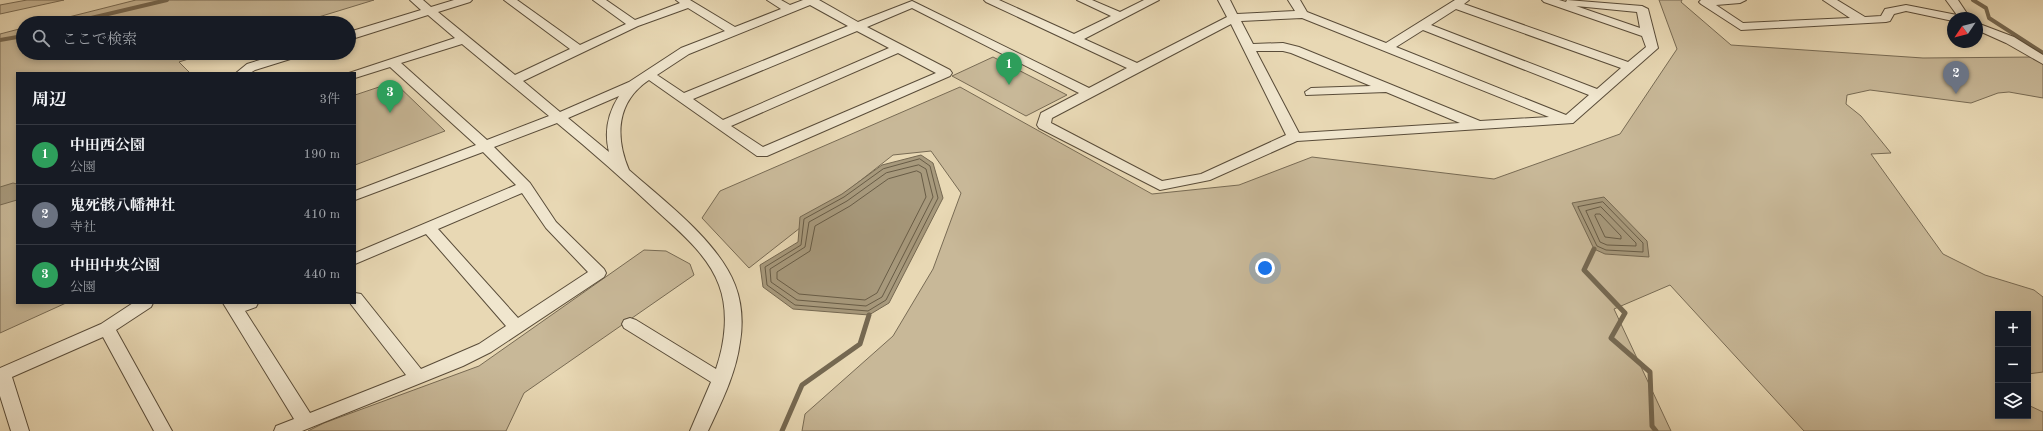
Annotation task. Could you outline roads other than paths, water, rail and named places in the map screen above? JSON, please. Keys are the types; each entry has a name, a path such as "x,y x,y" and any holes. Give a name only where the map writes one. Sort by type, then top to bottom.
{"street":[{"path":"416,0 560,117 622,170 694,238 719,268 728,286 733,308 734,326 728,362 699,431"},
{"path":"356,34 466,0"},
{"path":"510,0 579,50"},
{"path":"599,0 634,24"},
{"path":"773,0 789,9"},
{"path":"356,196 560,117 634,86 649,75 685,51 811,0 946,73 762,153 649,75"},
{"path":"990,0 1137,68"},
{"path":"1083,0 1120,16"},
{"path":"1074,39 1153,0"},
{"path":"1224,0 1250,48 1294,137"},
{"path":"1294,0 1303,14"},
{"path":"1548,0 1648,34"},
{"path":"1556,0 1642,9 1652,48 1568,120 1294,137 1205,176 1160,186 1044,125 1046,116 1234,18 1303,14 1568,120"},
{"path":"1740,0 1705,2 1740,28 1886,19 1889,11 1906,8 1947,17"},
{"path":"1829,0 1864,21"},
{"path":"1952,0 1960,12"},
{"path":"514,80 685,2 733,31"},
{"path":"684,98 917,2 1089,93"},
{"path":"1386,48 1459,2 1628,67"},
{"path":"1422,26 1598,94"},
{"path":"1983,29 2010,40 2043,60"},
{"path":"356,74 464,39"},
{"path":"1250,48 1283,47 1295,50 1480,126"},
{"path":"722,125 899,48"},
{"path":"244,72 251,67 274,60"},
{"path":"283,431 457,362 485,348 598,273 551,225 525,186 484,146 392,62"},
{"path":"622,170 615,156 612,129 625,97 634,86"},
{"path":"1311,92 1387,88"},
{"path":"356,259 525,186"},
{"path":"429,228 517,327"},
{"path":"356,299 417,377"},
{"path":"20,431 1,375 107,328 143,304"},
{"path":"238,305 305,421"},
{"path":"630,324 721,380"},
{"path":"107,328 163,431"}],"water":[{"path":"921,155 933,163 943,198 889,303 869,315 793,309 763,287 760,265 798,242 800,217 842,194 882,165"},
{"path":"13,183 16,184 16,200 0,205 0,187"},
{"path":"1604,197 1647,241 1649,257 1605,254 1594,249 1572,203"}],"waterway":[{"path":"100,16 167,0"},
{"path":"1973,0 1986,8 1989,18 2043,53"},
{"path":"0,40 16,37"},
{"path":"1594,249 1584,270 1625,313 1611,338 1650,372 1652,426 1656,431"},
{"path":"782,431 802,385 860,344 869,315"}],"place":[{"name":"中田西公園","path":"1009,85"},
{"name":"鬼死骸八幡神社","path":"1956,94"},
{"name":"中田中央公園","path":"390,113"}]}
